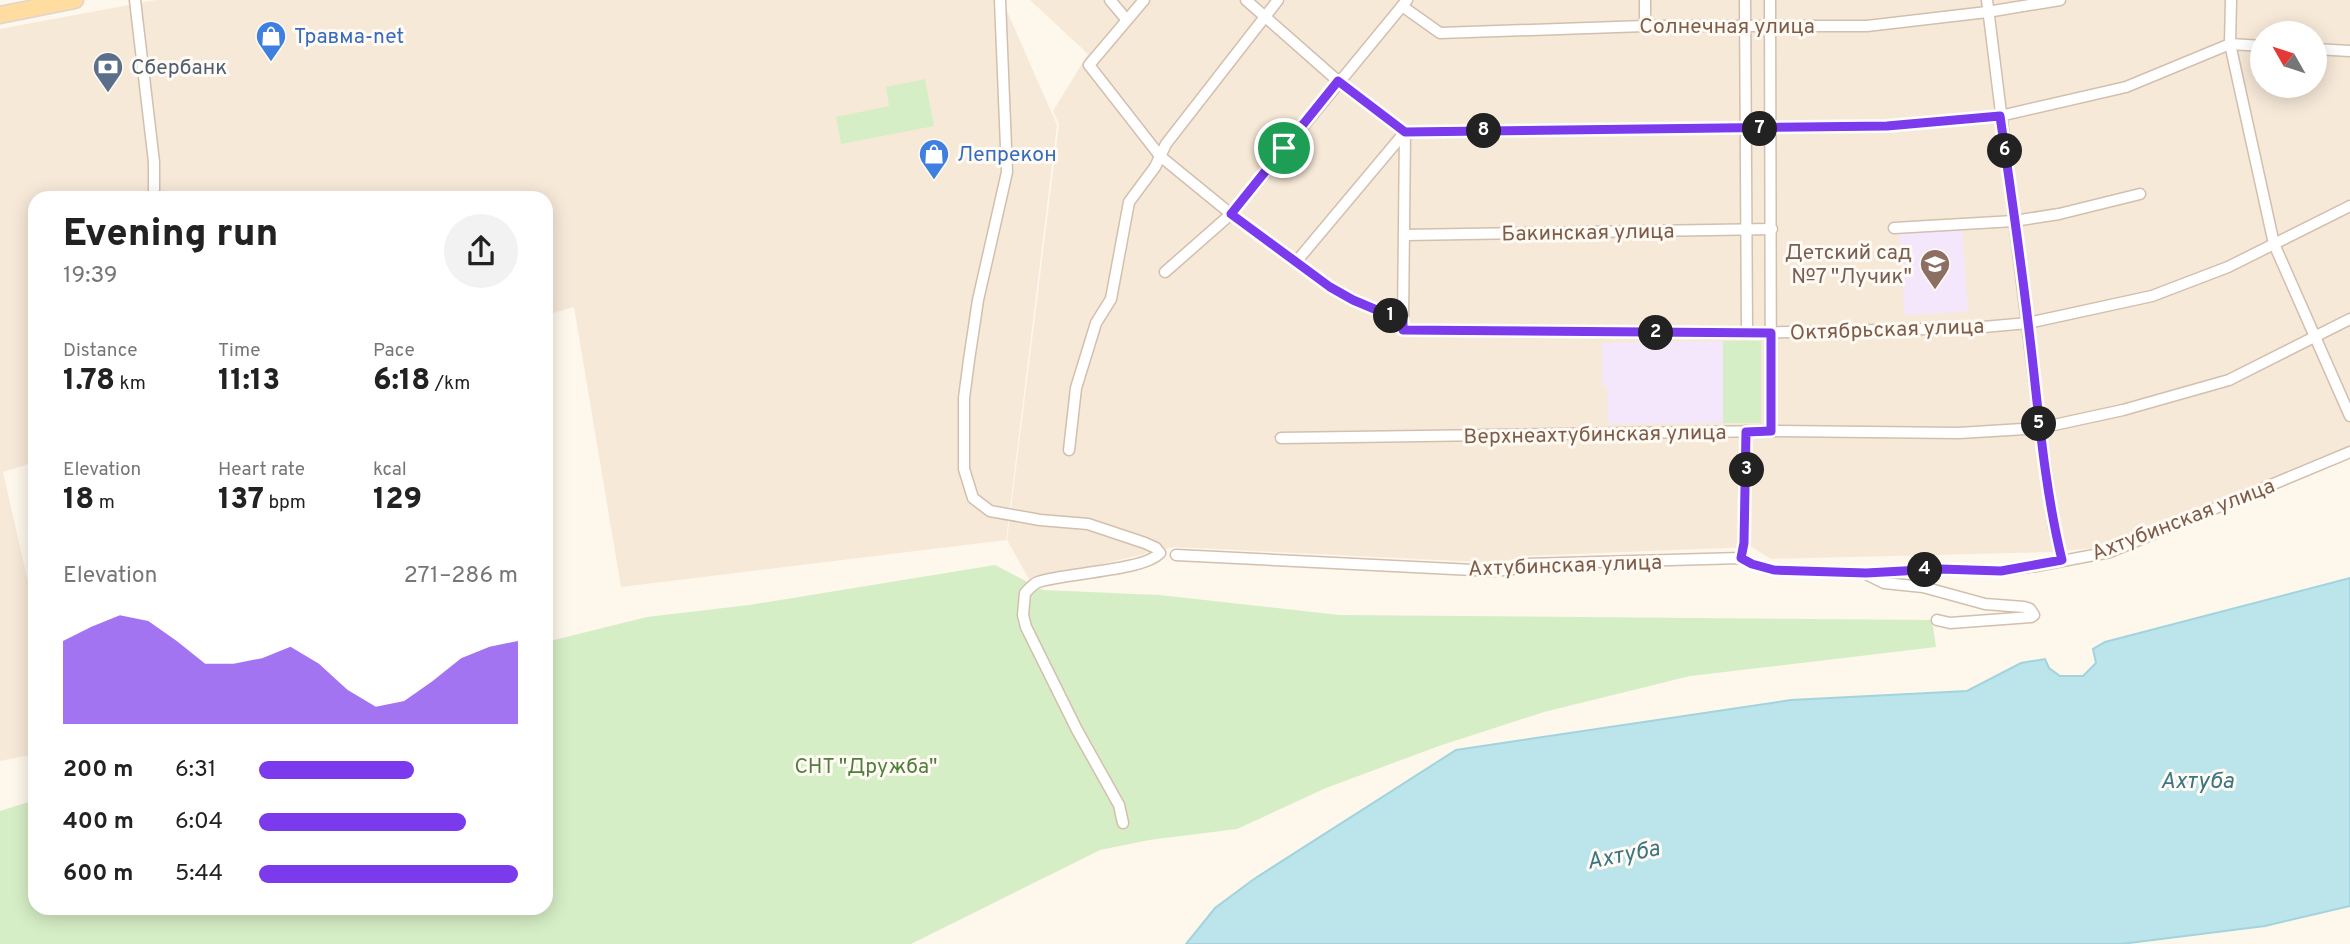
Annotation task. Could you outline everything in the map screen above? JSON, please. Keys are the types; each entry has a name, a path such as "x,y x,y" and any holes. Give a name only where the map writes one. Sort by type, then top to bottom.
{"main road":[{"path":"0,15 75,0"}],"street":[{"path":"135,0 154,162 154,191"},
{"path":"1000,0 1007,172 978,300 969,360 964,398 964,469 973,498 990,511 1040,520 1088,524 1145,543 1160,553 1146,561 1036,583 1025,593 1023,615 1026,627 1077,730 1119,805 1123,823"},
{"path":"1110,0 1126,19"},
{"name":"Октябрьская улица","path":"1144,0 1089,65 1160,156 1231,214 1330,287 1403,321 1403,330 1746,334 1972,328 2028,323 2151,296 2228,267 2350,206"},
{"path":"1246,0 1263,18 1338,81 1405,132 1887,126 2000,116 2126,87 2230,44 2250,45"},
{"path":"1069,450 1076,388 1096,323 1111,299 1129,202 1160,156 1278,0"},
{"path":"1645,0 1645,26"},
{"path":"1745,0 1748,230 1746,334"},
{"path":"1770,0 1771,431"},
{"path":"1987,0 2040,428 2054,527 2062,560"},
{"name":"Солнечная улица","path":"1404,3 1440,33 1645,26 1867,26 1987,12 2060,0"},
{"path":"2231,0 2230,44 2274,244 2350,416"},
{"path":"1165,272 1231,214 1404,3"},
{"path":"2328,50 2350,51"},
{"path":"1403,321 1405,132"},
{"path":"1296,262 1405,132"},
{"path":"1894,229 2014,221 2059,214 2140,194"},
{"name":"Бакинская улица","path":"1405,235 1772,229"},
{"name":"Верхнеахтубинская улица","path":"1281,438 1771,431 1959,433 2040,428 2123,410 2229,380 2350,319"},
{"path":"1741,558 1746,432"},
{"name":"Ахтубинская улица","path":"1176,555 1493,571 1513,569 1526,564 1741,558 1774,570 1866,573 1940,569 2001,571 2110,552 2350,452"},
{"path":"1866,573 1884,583 1923,587 1985,604 2024,607 2034,611 2031,617 1950,623 1937,620"}],"shaded area":[{"path":"156,0 1002,0 1057,125 1006,540 621,587 574,307 553,313 553,191 28,191 28,464 3,472 28,582 28,755 0,761 0,29"},
{"path":"1030,0 2350,0 2350,446 2101,547 2056,552 1771,559 1752,547 1523,556 1499,563 1174,547 1030,581 1007,540 1059,124 1053,111 1088,54"},
{"name":"Детский сад №7 \"Лучик\"","path":"1962,228 1968,311 1905,316 1899,232"},
{"path":"1723,341 1723,423 1608,424 1607,386 1602,385 1602,343"}],"green space":[{"path":"925,79 934,126 841,144 836,117 889,106 886,87"},
{"path":"1723,341 1761,341 1761,423 1723,423"},
{"name":"СНТ \"Дружба\"","path":"995,565 1043,590 1159,595 1339,615 1932,620 1936,647 1690,676 1544,712 1439,746 1326,788 1237,829 1149,840 1100,850 911,944 0,944 0,811 28,802 28,915 553,915 553,640 647,617 749,605"}],"water":[{"name":"Ахтуба","path":"2350,578 2350,906 2265,926 2121,944 1186,944 1215,908 1254,879 1456,750 1791,700 1967,691 2021,663 2045,659 2049,668 2060,676 2083,676 2096,663 2093,649 2105,642"}],"place":[{"name":"Травма-net","path":"271,63"},
{"name":"Сбербанк","path":"108,94"},
{"name":"Лепрекон","path":"934,181"},
{"name":"Детский сад №7 \"Лучик\"","path":"1935,291"}],"route":[{"path":"1338,81 1405,132 1887,126 2000,116 2040,428 2054,527 2062,560 2001,571 1940,569 1866,573 1774,570 1752,564 1741,558 1748,444 1746,432 1771,431 1771,333 1403,330 1403,321 1330,287 1231,214 1284,148 1338,81"}]}
